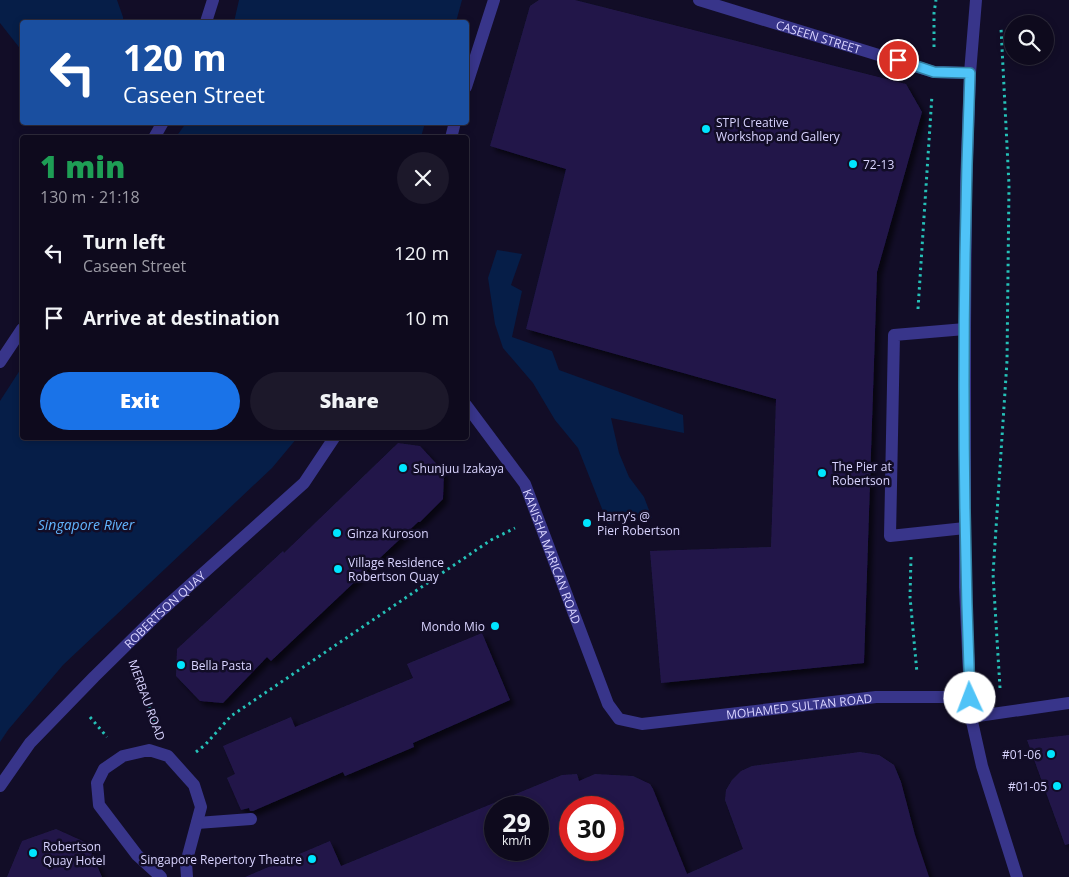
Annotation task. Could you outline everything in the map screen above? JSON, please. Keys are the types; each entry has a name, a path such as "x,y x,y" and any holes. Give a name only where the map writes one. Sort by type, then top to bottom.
{"street":[{"path":"207,20 213,0"},
{"path":"469,78 494,0"},
{"name":"CASEEN STREET","path":"699,0 934,72 970,73"},
{"path":"976,0 970,73 966,184 965,587 971,717 982,766 1017,877"},
{"path":"965,329 894,335 890,536 965,528"},
{"path":"0,362 20,332"},
{"name":"KANISHA MARICAN ROAD","path":"469,409 525,484 608,704 620,719"},
{"name":"ROBERTSON QUAY","path":"0,786 30,743 127,644 161,611 304,483 333,440"},
{"name":"MOHAMED SULTAN ROAD","path":"620,719 642,724 876,697 949,697 971,717"},
{"path":"971,717 1069,703"},
{"name":"MERBAU ROAD","path":"161,877 137,855 99,804 97,783 104,769 123,756 149,750 168,756 194,785 201,807 186,863 187,877"},
{"path":"197,823 251,819"}],"path":[{"path":"934,72 934,13 936,0"},
{"path":"1001,26 1009,185 1008,361 993,574 1001,713"},
{"path":"205,745 231,716 491,540 538,517"},
{"name":"MERBAU ROAD","path":"127,644 168,756"},
{"path":"73,698 123,756"}],"water":[{"path":"0,0 117,0 123,17 123,20 20,20 20,48 0,23"},
{"path":"239,0 462,0 457,20 234,20"},
{"path":"185,125 424,125 422,135 177,135"},
{"path":"497,250 522,254 511,285 522,291 512,337 552,351 559,370 683,415 684,433 611,418 619,453 629,477 644,497 652,518 608,524 578,448 555,420 533,383 503,348 495,324 488,278"},
{"name":"Singapore River","path":"20,370 20,440 295,440 272,468 63,665 0,742 0,401"}],"building":[{"path":"539,0 575,0 906,84 922,112 877,272 864,663 661,683 650,551 771,547 776,399 526,329 566,169 490,146 530,6"},
{"name":"Village Residence Robertson Quay","path":"398,443 420,446 444,472 443,499 271,661 267,657 223,703 200,701 176,676 177,649 283,551 284,553"},
{"path":"482,633 510,700 413,743 414,747 345,776 343,772 253,811 250,811 249,808 241,810 227,778 235,774 223,746 291,717 295,727 413,678 407,664"},
{"path":"1069,735 1069,844 1065,845 1027,740"},
{"path":"860,752 879,755 894,765 901,782 915,835 929,877 245,877 330,841 341,866 484,807 484,861 549,861 549,796 511,796 562,775 577,774 579,781 595,774 633,776 650,784 687,874 743,849 725,800 726,790 741,771 752,766"},
{"name":"Robertson Quay Hotel","path":"56,829 87,843 102,877 7,877 22,841"}],"place":[{"name":"STPI Creative Workshop and Gallery","path":"706,129"},
{"name":"72-13","path":"853,164"},
{"name":"Shunjuu Izakaya","path":"403,468"},
{"name":"The Pier at Robertson","path":"822,473"},
{"name":"Harry’s @ Pier Robertson","path":"587,523"},
{"name":"Ginza Kuroson","path":"337,533"},
{"name":"Village Residence Robertson Quay","path":"338,569"},
{"name":"Mondo Mio","path":"495,626"},
{"name":"Bella Pasta","path":"181,665"},
{"name":"#01-06","path":"1051,754"},
{"name":"#01-05","path":"1057,786"},
{"name":"Robertson Quay Hotel","path":"33,853"},
{"name":"Singapore Repertory Theatre","path":"312,859"}],"route":[{"path":"898,60 934,72 970,73 966,184 965,587 970,698"}]}
